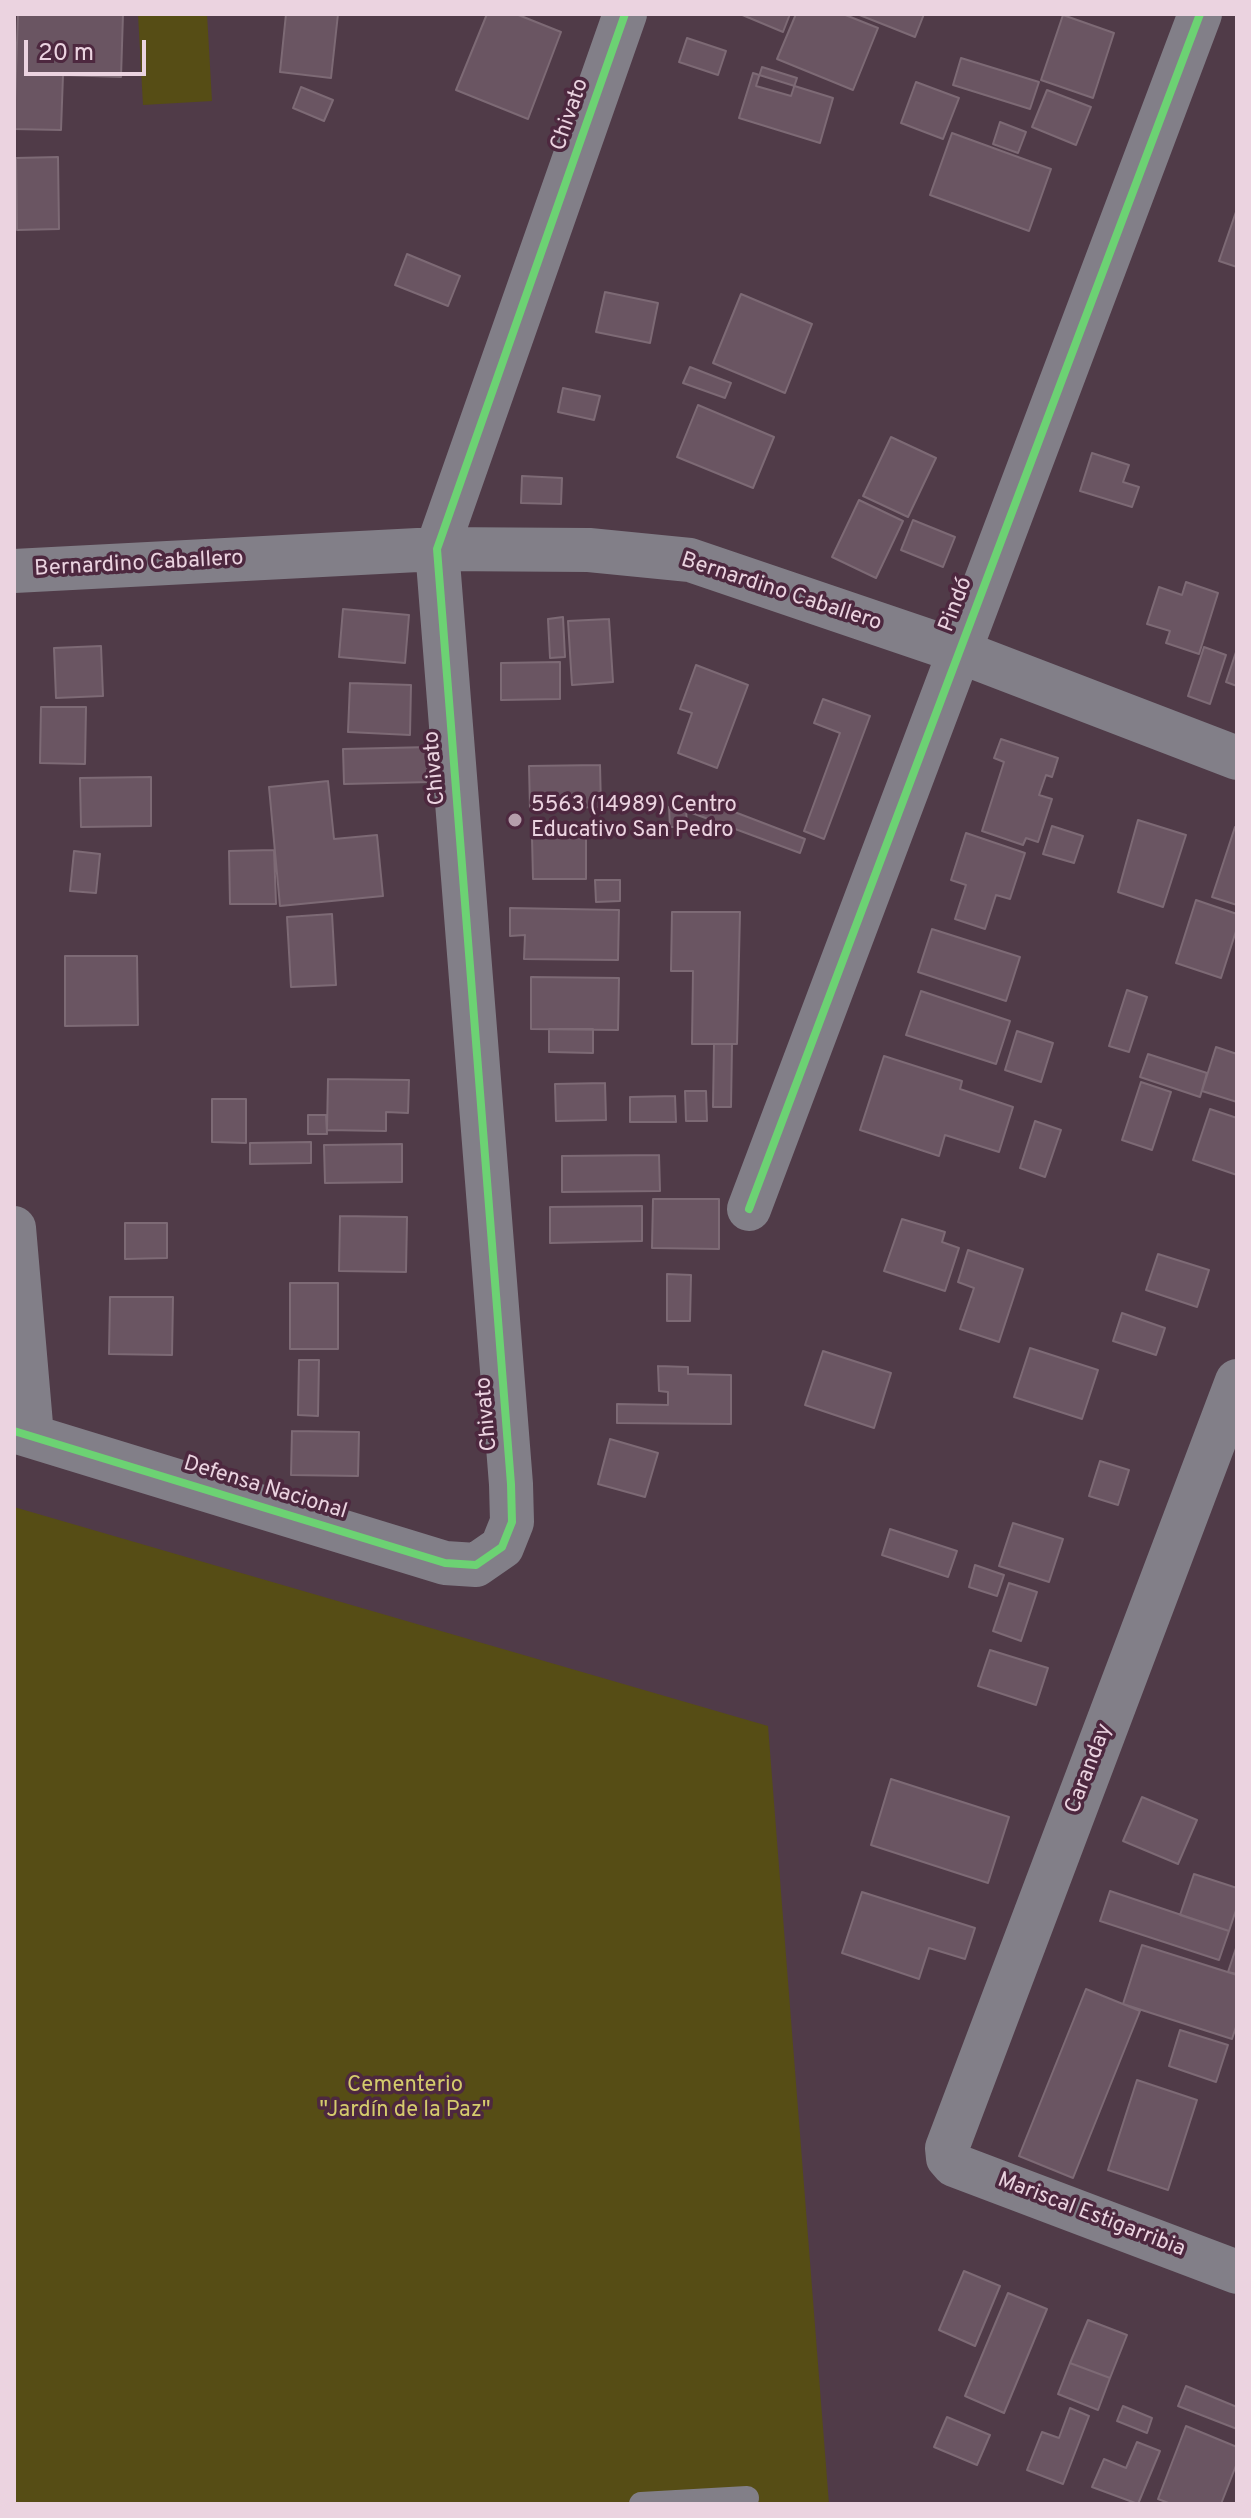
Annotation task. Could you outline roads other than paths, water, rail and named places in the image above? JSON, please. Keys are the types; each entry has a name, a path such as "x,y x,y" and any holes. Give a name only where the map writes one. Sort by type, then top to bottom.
{"street":[{"name":"Chivato","path":"502,1547 512,1522 511,1484 437,549 625,14"},
{"name":"Pindó","path":"749,1209 1200,14"},
{"name":"Bernardino Caballero","path":"14,571 437,549 589,550 690,560 958,651 1237,758"},
{"path":"14,1228 23,1434"},
{"name":"Caranday","path":"948,2158 947,2148 1237,1381"},
{"name":"Defensa Nacional","path":"23,1434 445,1563 476,1565 502,1547"},
{"name":"Mariscal Estigarribia","path":"948,2158 954,2165 1237,2272"}],"lane":[{"path":"641,2504 747,2498"}],"place":[{"name":"5563 (14989) Centro Educativo San Pedro","path":"515,820"}],"park label":[{"name":"Cementerio \"Jardín de la Paz\"","path":"405,2100"}]}
